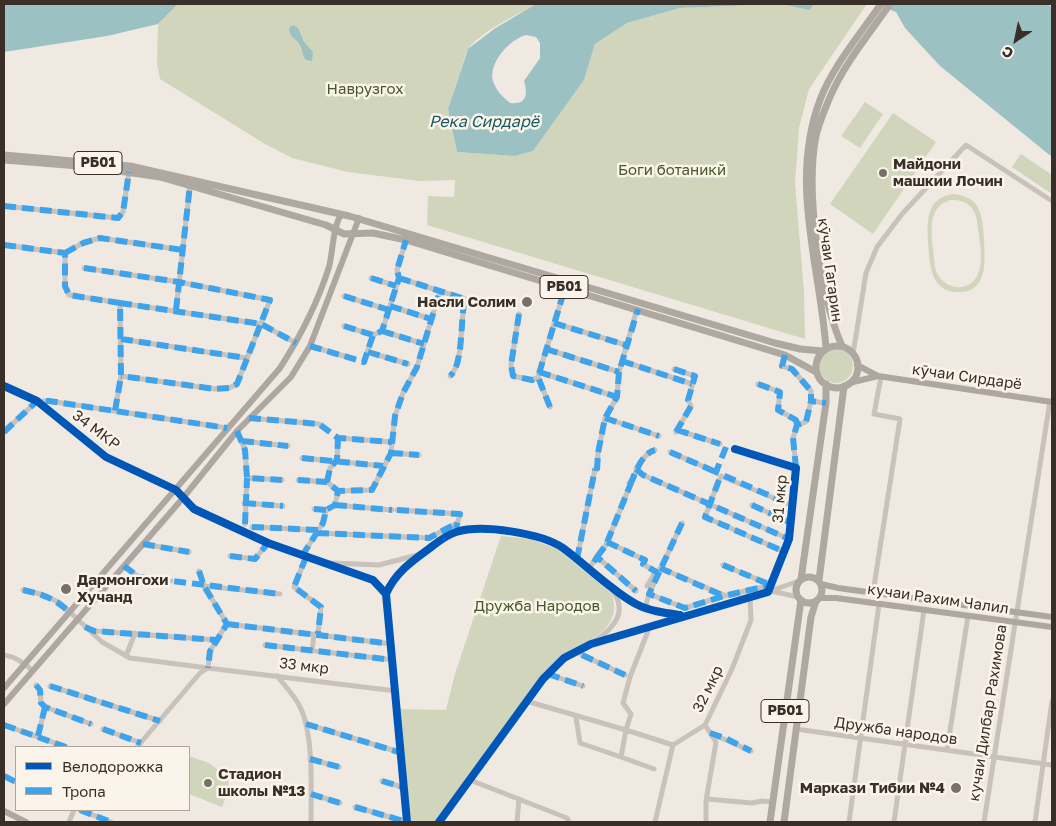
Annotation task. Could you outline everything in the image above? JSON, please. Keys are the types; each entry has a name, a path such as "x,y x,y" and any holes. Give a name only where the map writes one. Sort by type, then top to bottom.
{"highway":[{"path":"833,81 881,4"},
{"path":"833,81 890,4"},
{"name":"кӯчаи Гагарин","path":"833,81 816,136 813,164 816,237 834,326 842,346"},
{"name":"кӯчаи Гагарин","path":"824,350 809,240 807,167 810,132 820,100 833,81"},
{"name":"РБ01","path":"4,155 130,166 191,182 326,225 344,234 373,232 406,240 638,309 786,355 816,372 826,384 826,403 800,580 796,589 799,598 770,822"},
{"name":"РБ01","path":"4,160 160,176 359,218 800,350 824,350 842,346"},
{"path":"842,346 853,354 858,365"},
{"path":"816,372 816,361 824,350"},
{"name":"РБ01","path":"784,822 810,617 822,591 820,582 841,405 847,384 854,378 858,365"},
{"path":"826,384 835,387 847,384"},
{"path":"800,580 808,576 820,582"},
{"path":"799,598 808,603 818,599"},
{"path":"781,734 788,730 795,732"},
{"path":"777,764 783,769 791,766"}],"main road":[{"path":"4,688 280,368 296,343 328,269 341,215"},
{"path":"4,704 144,544 237,431 291,377 310,346 359,218"},
{"path":"858,365 880,376"},
{"path":"847,384 880,376"},
{"name":"кӯчаи Сирдарё","path":"880,376 1051,401"},
{"name":"кучаи Рахим Чалил","path":"820,582 873,593 1052,617"},
{"name":"кучаи Рахим Чалил","path":"818,599 879,604 1052,627"},
{"path":"4,811 26,822"}],"street":[{"path":"853,354 866,272 877,247 902,214 966,144 1052,201"},
{"path":"4,206 118,218 123,212 129,172"},
{"path":"176,310 191,182"},
{"path":"4,245 65,253 83,243 100,238 183,250"},
{"path":"382,331 400,278 397,270 406,240"},
{"path":"65,253 65,286 69,295 261,324 296,343"},
{"path":"84,268 179,282 270,300 237,384 230,388 215,389 121,376"},
{"path":"371,278 396,286"},
{"path":"400,278 465,299 462,308 463,341 450,377"},
{"path":"519,314 511,365 513,376 532,380 538,374 565,288"},
{"path":"298,480 327,482 338,491 372,490 391,454 395,416 403,393 416,367 440,291"},
{"path":"344,296 431,319"},
{"path":"115,411 121,376 120,303"},
{"path":"577,559 605,418 617,397 619,372 638,309"},
{"path":"554,323 626,345"},
{"path":"344,326 373,335 382,331 424,344"},
{"path":"364,362 373,335"},
{"path":"121,339 246,358"},
{"path":"310,346 354,359"},
{"path":"546,349 619,372"},
{"path":"368,352 408,364"},
{"path":"758,384 780,392 778,410 796,420 797,425 806,422 811,401 811,391 792,369 782,366 786,355"},
{"path":"622,361 692,384"},
{"path":"674,369 695,376 688,400 691,406 676,431 720,444"},
{"path":"538,374 617,397"},
{"path":"538,374 550,407"},
{"path":"873,593 900,419 874,414 880,376"},
{"name":"34 МКР","path":"4,386 37,401 106,457 176,490"},
{"path":"4,432 37,401"},
{"name":"34 МКР","path":"37,401 49,401 227,428"},
{"path":"811,401 826,403"},
{"name":"кучаи Дилбар Рахимова","path":"984,822 1051,401"},
{"path":"249,418 319,424"},
{"path":"605,418 659,436"},
{"name":"31 мкр","path":"770,587 789,539 796,468 793,438 797,425"},
{"path":"237,431 245,450 247,478 244,503 245,524"},
{"path":"327,482 330,468 337,460 338,438 392,442"},
{"path":"242,441 288,446"},
{"name":"31 мкр","path":"736,449 796,468"},
{"path":"589,568 607,542 636,469 650,451 654,450"},
{"path":"670,452 716,472 709,469"},
{"path":"391,454 419,455"},
{"path":"302,458 383,466"},
{"name":"31 мкр","path":"636,469 643,476 789,539"},
{"path":"247,478 282,480"},
{"name":"31 мкр","path":"710,506 720,478 793,506"},
{"path":"176,490 194,509 268,543 373,580 386,594 402,753 406,822 355,807"},
{"path":"335,505 338,491"},
{"path":"244,503 282,506"},
{"path":"314,509 326,510 335,505 460,514 455,532"},
{"path":"710,506 705,517 785,552"},
{"path":"752,506 791,523"},
{"path":"312,651 321,607 294,587 304,556 318,531 326,510"},
{"path":"252,527 429,538 457,523"},
{"path":"645,608 658,571 682,523"},
{"path":"386,594 399,573 423,553 455,532 488,530 529,535 555,543 633,603 645,608 685,616"},
{"path":"607,542 645,560 643,564 658,571 724,596"},
{"path":"230,556 254,559 268,543"},
{"path":"144,544 189,552"},
{"path":"304,556 333,564 379,564 423,553"},
{"path":"597,558 636,591"},
{"path":"723,564 766,583 770,587 799,598"},
{"path":"124,566 139,577 171,582"},
{"path":"200,571 204,586 227,624"},
{"path":"647,586 658,571"},
{"path":"649,594 686,608 724,596 800,580"},
{"path":"591,644 606,632 617,618 619,602 607,582"},
{"path":"204,586 280,594"},
{"path":"439,822 526,701 564,658 591,644 750,597 770,587"},
{"path":"24,590 44,595 60,603 69,612"},
{"name":"32 мкр","path":"706,822 707,799 716,742 705,725 732,669 751,620 750,597"},
{"path":"849,822 879,604"},
{"path":"894,822 924,610"},
{"name":"33 мкр","path":"69,612 102,642 126,656 396,691"},
{"path":"947,750 968,616"},
{"path":"227,624 392,644"},
{"path":"104,729 139,745 200,673 208,668 210,651 227,624"},
{"path":"621,758 631,714 623,703 630,677 650,626"},
{"path":"85,627 94,631 216,640"},
{"path":"126,656 135,633"},
{"path":"265,645 393,660"},
{"path":"4,655 12,656 25,663 33,671"},
{"path":"582,655 625,675"},
{"path":"548,674 583,686"},
{"path":"277,676 300,707 306,724 310,759 311,822"},
{"path":"36,685 40,690 41,703 45,707 91,724"},
{"path":"50,686 160,721"},
{"path":"526,701 673,745"},
{"path":"1035,822 1052,701"},
{"path":"38,736 45,707"},
{"path":"576,717 580,743 654,769"},
{"path":"306,724 402,753"},
{"path":"4,725 63,746"},
{"path":"655,822 673,745 705,725"},
{"name":"Дружба народов","path":"795,732 860,738 1052,765"},
{"path":"710,733 751,751"},
{"path":"310,759 339,768"},
{"path":"470,780 567,818 569,822"},
{"path":"382,781 405,788"},
{"path":"311,794 340,803"},
{"path":"516,822 519,799"},
{"path":"707,799 752,803 772,802"},
{"path":"83,811 111,822"}],"green space":[{"name":"Боги ботаникй","path":"178,4 536,4 498,25 478,38 471,46 466,53 448,109 457,152 515,156 533,151 584,80 595,44 627,23 680,8 781,4 809,10 815,4 867,4 809,89 799,128 795,183 804,292 805,339 427,225 428,196 454,197 455,180 420,181 348,172 292,158 265,144 160,79 157,64 158,24"},
{"path":"865,102 883,114 860,148 841,136"},
{"name":"Майдони машкии Лочин","path":"893,113 936,142 873,234 830,204"},
{"path":"1021,154 1052,175 1052,194 1012,167"},
{"path":"954,194 970,199 977,206 982,218 985,257 983,274 980,282 968,291 949,291 942,287 937,282 931,268 928,219 933,205 945,196","holes":["956,200 965,202 974,211 981,252 979,271 975,279 963,287 949,285 938,275 935,267 932,238 933,218 936,210 942,204"]},
{"path":"836,349 843,350 848,354 852,359 852,373 848,378 843,382 836,383 829,382 824,378 820,373 819,366 820,359 824,354 829,350"},
{"name":"Дружба Народов","path":"501,536 531,539 557,549 611,593 614,607 611,620 604,630 593,639 556,662 546,671 437,822 410,822 401,709 446,710 455,674"},
{"name":"Стадион школы №13","path":"190,756 209,763 228,777 229,789 222,807 190,794"}],"water":[{"path":"4,4 178,4 158,24 107,36 4,52"},
{"name":"Река Сирдарё","path":"536,4 781,4 680,8 627,23 595,44 584,80 533,151 515,156 457,152 448,109 468,49 494,29","holes":["526,35 536,37 540,43 540,58 524,81 525,98 520,102 510,103 494,85 492,74 494,67 502,53 513,41"]},
{"path":"781,4 815,4 809,10"},
{"path":"875,4 1047,4 1052,7 1052,157 940,66 905,28 896,12"},
{"path":"293,25 298,28 304,42 313,52 312,61 306,60 300,45 291,34 289,28"}],"marked path":[{"path":"4,206 118,218 123,212 129,172"},
{"path":"176,310 190,185"},
{"path":"65,253 83,243 100,238 183,250"},
{"path":"310,346 364,362 373,335 382,331 399,278 397,270 406,240"},
{"path":"4,245 65,253 65,286 69,295 120,303 121,376 115,411"},
{"path":"84,268 179,282 270,300 237,384 229,388 215,389 121,376"},
{"path":"371,278 396,286"},
{"path":"399,278 465,299 460,352 458,362 450,376"},
{"path":"550,407 538,377 565,288"},
{"path":"302,556 323,523 326,510 335,505 338,491 372,490 391,453 395,416 403,393 417,367 440,291"},
{"path":"344,296 389,310"},
{"path":"120,303 261,324 296,343"},
{"path":"390,306 431,319"},
{"path":"597,470 598,453 605,418 617,397 619,372 638,309"},
{"path":"519,314 511,365 513,376 532,380 538,377"},
{"path":"554,323 626,345"},
{"path":"344,326 373,335"},
{"path":"382,331 424,344"},
{"path":"121,339 246,358"},
{"path":"546,349 619,372"},
{"path":"368,352 408,364"},
{"path":"785,355 782,366 792,369 811,391 811,401 826,403"},
{"path":"622,361 692,384"},
{"path":"674,369 695,376 688,400 691,406 676,432"},
{"path":"539,372 617,397"},
{"path":"758,384 780,392 778,410 796,420 797,425"},
{"path":"4,432 37,401 49,401 227,428"},
{"path":"796,468 793,438 797,425 806,422 811,401"},
{"path":"249,418 319,424 338,438 392,442"},
{"path":"605,418 659,436"},
{"path":"677,430 720,444"},
{"path":"237,431 245,450 247,478 282,480"},
{"path":"327,482 330,468 337,460 338,438"},
{"path":"242,441 288,446"},
{"path":"726,447 716,472 793,506"},
{"path":"629,482 631,483 646,455 655,450"},
{"path":"670,452 716,472 709,469"},
{"path":"391,453 419,455"},
{"path":"302,458 383,466"},
{"path":"577,559 595,469"},
{"path":"636,469 643,475 789,539"},
{"path":"245,524 247,478"},
{"path":"298,480 327,482 338,491"},
{"path":"719,480 705,517 785,552"},
{"path":"597,557 606,545 631,483"},
{"path":"244,503 283,506"},
{"path":"335,505 392,510"},
{"path":"752,505 791,523"},
{"path":"314,509 326,510"},
{"path":"397,510 460,514 456,528"},
{"path":"317,533 429,538 457,523"},
{"path":"682,523 649,594 685,608 724,596 771,585"},
{"path":"252,527 319,530"},
{"path":"607,542 645,560 643,564 658,573"},
{"path":"230,556 255,559 268,543"},
{"path":"143,544 189,552"},
{"path":"306,557 294,587 321,607 318,634"},
{"path":"594,562 597,557 636,591"},
{"path":"723,565 766,583 770,582"},
{"path":"124,566 139,577 280,594"},
{"path":"660,568 724,596"},
{"path":"199,571 204,586 227,624"},
{"path":"23,590 48,598 69,612"},
{"path":"227,624 392,644"},
{"path":"214,645 227,624"},
{"path":"85,627 94,631 217,640 210,651 208,668"},
{"path":"265,645 393,660"},
{"path":"582,655 625,675"},
{"path":"548,674 583,686"},
{"path":"36,685 40,690 41,703 45,707 91,724"},
{"path":"50,686 160,721"},
{"path":"38,736 45,707"},
{"path":"306,724 402,753"},
{"path":"4,725 63,746"},
{"path":"103,729 141,743"},
{"path":"710,733 751,751"},
{"path":"310,759 339,767"},
{"path":"4,776 15,782"},
{"path":"382,781 405,788"},
{"path":"311,794 340,803"},
{"path":"355,807 407,822"},
{"path":"83,811 111,822"}],"cycle path":[{"path":"4,386 37,401 106,457 176,490 194,509 268,543 373,580 386,594"},
{"path":"439,822 543,679 564,658 591,644 768,592 789,539 796,468 735,449"},
{"path":"407,822 386,594 394,580 405,568 442,539 456,532 481,529 511,531 541,538 563,548 608,585 636,604 652,610 680,615"}],"place":[{"name":"Майдони машкии Лочин","path":"883,173"},
{"name":"Насли Солим","path":"527,302"},
{"name":"Дармонгохи Хучанд","path":"66,589"},
{"name":"Стадион школы №13","path":"208,783"},
{"name":"Маркази Тибии №4","path":"956,788"}],"park label":[{"name":"Наврузгох","path":"365,89"}]}
